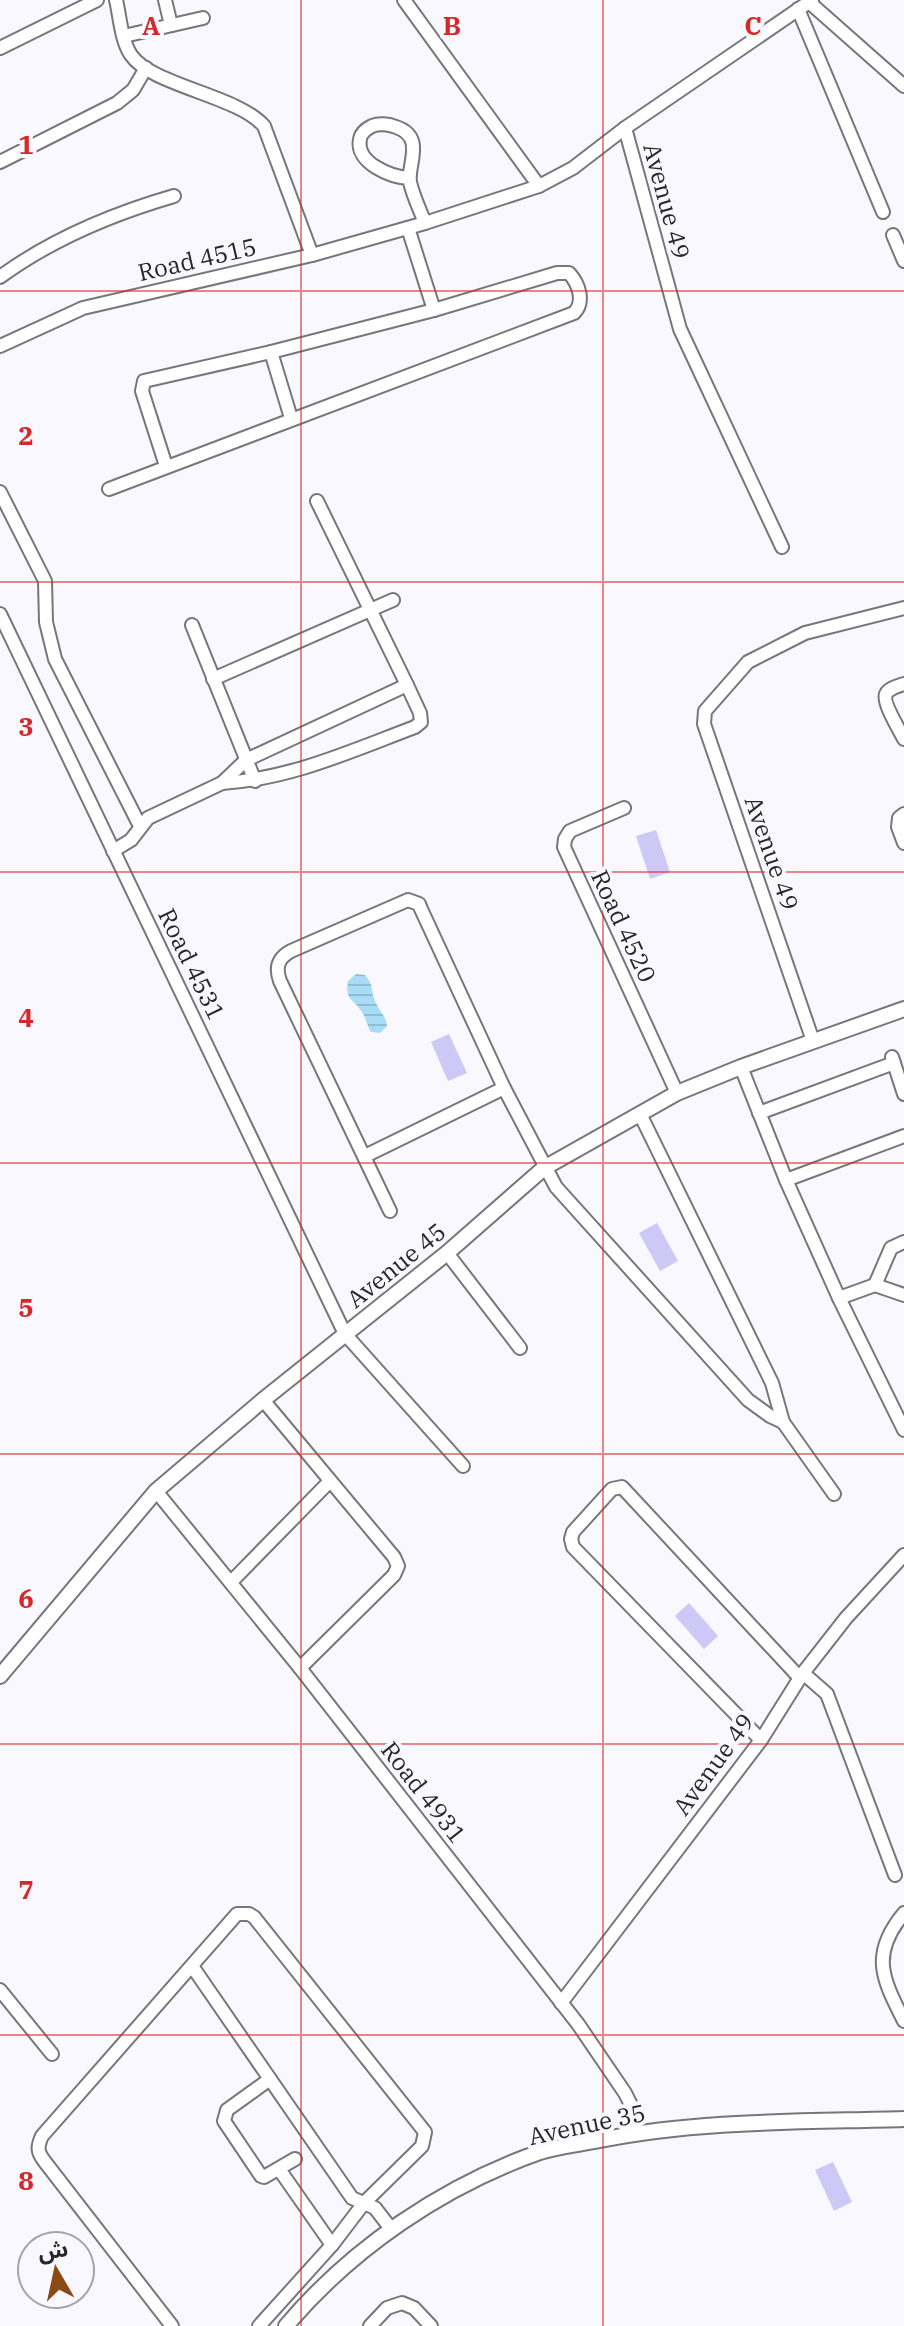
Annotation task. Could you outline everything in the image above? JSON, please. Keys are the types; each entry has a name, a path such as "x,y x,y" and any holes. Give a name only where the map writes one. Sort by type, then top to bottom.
{"street":[{"path":"0,48 97,0"},
{"path":"116,0 129,53 146,68 259,120 270,138 312,255"},
{"path":"165,0 171,25"},
{"path":"404,0 539,186"},
{"path":"806,4 904,86"},
{"path":"625,128 806,4"},
{"path":"806,4 883,212"},
{"path":"124,36 203,18"},
{"path":"0,162 117,103 133,90 146,68"},
{"path":"409,178 383,173 370,162 361,150 359,140 364,131 375,124 402,129 414,149 409,178 425,223"},
{"name":"Avenue 49","path":"539,186 573,168 625,128 680,329 782,547"},
{"name":"Road 4515","path":"0,346 83,308 312,255 539,186"},
{"path":"0,277 77,231 125,211 174,196"},
{"path":"408,228 434,310"},
{"path":"893,235 904,261"},
{"path":"109,489 574,313 581,300 574,279 569,273 557,273 434,310 144,381 142,391 166,466"},
{"path":"271,352 291,418"},
{"path":"0,492 45,581 46,622 52,652 140,826"},
{"path":"222,783 255,781 315,765 418,725 422,717 317,501"},
{"path":"213,679 393,600"},
{"name":"Avenue 49","path":"813,1041 704,724 705,711 748,662 805,633 904,608"},
{"name":"Road 4531","path":"0,614 345,1334 463,1466"},
{"path":"192,625 255,781"},
{"path":"904,684 885,695 885,702 904,739"},
{"path":"113,851 131,840 140,826 153,815 222,783 246,760 407,685"},
{"name":"Road 4520","path":"624,808 570,831 564,847 677,1093"},
{"path":"901,816 898,827 904,843"},
{"path":"390,1211 278,974 279,960 291,951 408,900 414,901 421,909 504,1088 556,1187 748,1400 783,1422"},
{"name":"Avenue 45","path":"0,1676 156,1491 263,1400 447,1253 544,1168 677,1093 904,1009"},
{"path":"759,1113 893,1060 904,1094"},
{"path":"741,1067 786,1180 839,1298 904,1430"},
{"path":"365,1156 504,1088"},
{"path":"640,1114 772,1383 783,1422 834,1494"},
{"path":"786,1180 904,1136"},
{"path":"875,1285 891,1248 904,1242"},
{"path":"447,1253 520,1348"},
{"path":"839,1298 875,1285 904,1295"},
{"path":"263,1400 394,1557 398,1566 394,1575 300,1668"},
{"path":"231,1582 330,1481"},
{"path":"761,1740 573,1547 573,1532 612,1489 622,1487 801,1675 815,1681 827,1694 895,1875"},
{"name":"Road 4931","path":"156,1491 300,1668 561,2003 625,2093 636,2133"},
{"name":"Avenue 49","path":"561,2003 761,1740 801,1675 846,1618 904,1555"},
{"path":"904,1913 887,1938 882,1968 885,1983 904,2021"},
{"path":"172,2326 39,2154 38,2146 42,2136 237,1914 254,1917 425,2132 422,2146 364,2203 332,2245 259,2326"},
{"path":"192,1966 352,2198 375,2208 392,2230"},
{"path":"0,1990 52,2054"},
{"path":"270,2079 227,2110 224,2121 261,2176 295,2159"},
{"name":"Avenue 35","path":"286,2326 337,2273 392,2230 452,2192 543,2151 636,2133 723,2125 904,2119"},
{"path":"279,2169 332,2245"},
{"path":"370,2326 387,2308 402,2303 414,2308 431,2326"}],"shaded area":[{"path":"656,830 670,872 650,879 636,836"},
{"path":"449,1034 467,1073 448,1081 431,1042"},
{"path":"657,1223 678,1261 660,1271 639,1233"},
{"path":"689,1603 718,1636 704,1649 675,1616"},
{"path":"833,2162 852,2202 834,2211 815,2170"}],"water":[{"path":"356,974 365,975 368,979 385,1019 387,1026 380,1033 371,1032 362,1012 349,996 348,981"}]}
